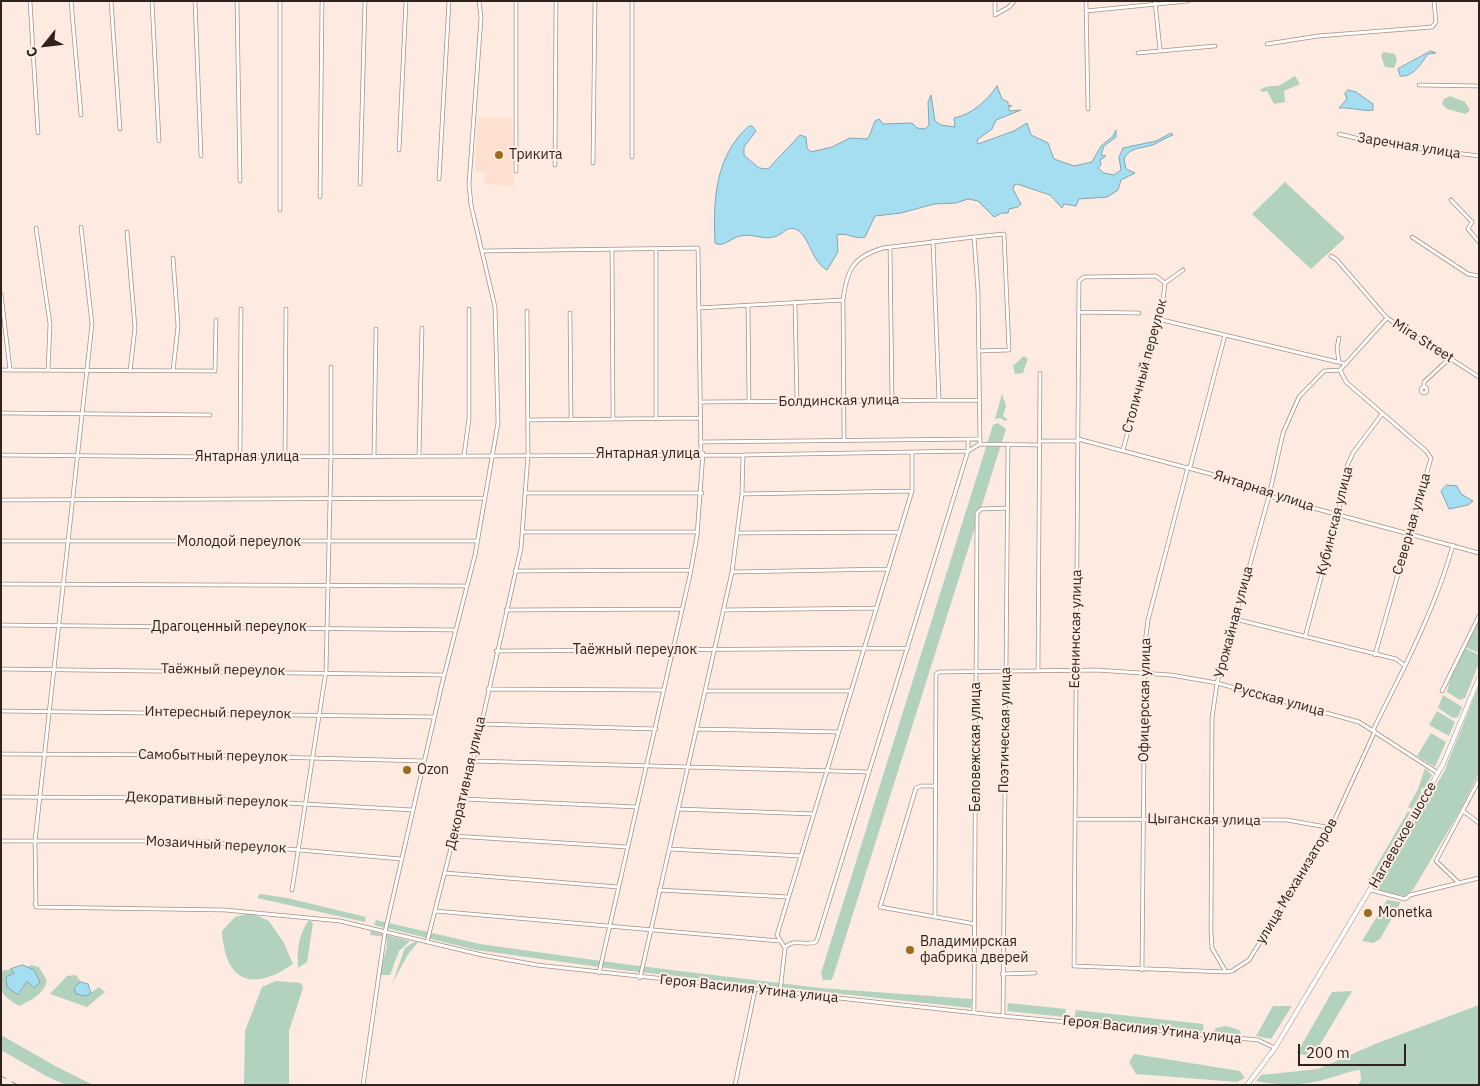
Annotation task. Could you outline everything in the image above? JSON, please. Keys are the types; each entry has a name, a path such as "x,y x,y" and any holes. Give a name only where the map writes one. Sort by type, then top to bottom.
{"street":[{"path":"30,1 38,133"},
{"path":"71,1 81,115"},
{"path":"111,1 120,129"},
{"path":"152,1 159,141"},
{"path":"195,1 200,156"},
{"path":"237,1 240,181"},
{"path":"280,1 280,210"},
{"path":"320,197 322,1"},
{"path":"360,184 365,1"},
{"path":"399,150 406,1"},
{"path":"439,179 449,1"},
{"path":"363,1085 385,932 444,675 478,542 498,423 495,307 471,205 468,184 480,18 479,1"},
{"path":"516,1 516,171"},
{"path":"555,165 556,1"},
{"path":"593,163 595,1"},
{"path":"632,1 632,157"},
{"path":"995,1 995,15 1009,7 1014,1"},
{"path":"1086,1 1088,109"},
{"path":"1086,11 1188,1"},
{"path":"1267,44 1318,36 1432,27 1436,22 1434,1"},
{"path":"1155,3 1160,50"},
{"path":"1138,53 1215,46"},
{"path":"1419,85 1479,86"},
{"name":"Заречная улица","path":"1339,134 1376,143 1479,156"},
{"path":"1451,200 1472,222 1468,228 1479,242"},
{"path":"35,841 92,324 81,227"},
{"path":"36,228 50,324 48,370"},
{"path":"127,232 135,328 130,371"},
{"path":"844,440 843,300 846,278 855,262 870,252 933,241 1004,234 1009,350 978,351"},
{"path":"968,451 980,444 978,439 978,291 974,237"},
{"path":"1412,237 1468,274 1479,276"},
{"path":"933,241 939,400"},
{"path":"890,247 892,400"},
{"path":"482,251 698,248 702,493 697,532 656,728 608,927 599,973"},
{"path":"612,249 613,419"},
{"path":"656,249 656,418"},
{"name":"Mira Street","path":"1331,256 1336,259 1386,318 1479,377"},
{"path":"172,371 178,326 173,258"},
{"path":"1165,283 1183,270"},
{"name":"Есенинская улица","path":"1142,970 1074,966 1078,312 1080,278 1156,276 1165,283"},
{"name":"Столичный переулок","path":"1123,450 1158,319 1166,287 1165,283"},
{"path":"1,294 10,370"},
{"path":"698,308 843,300"},
{"path":"795,302 797,401"},
{"path":"748,305 749,402"},
{"path":"240,457 241,309"},
{"path":"285,457 286,309"},
{"path":"464,455 469,419 469,309"},
{"name":"Декоративная улица","path":"426,942 473,761 522,532 528,455 527,311"},
{"path":"1078,312 1138,313"},
{"path":"570,313 571,419"},
{"name":"Урожайная улица","path":"1226,972 1212,948 1212,718 1217,683 1269,496 1283,433 1299,397 1324,371 1340,370 1386,318"},
{"path":"1158,319 1346,364"},
{"path":"1,370 215,371 216,320"},
{"path":"374,456 376,328"},
{"path":"419,456 422,328"},
{"name":"Офицерская улица","path":"1142,970 1145,673 1148,620 1225,336"},
{"path":"1339,338 1336,348 1339,362"},
{"path":"1424,387 1424,382 1450,358"},
{"path":"292,890 326,672 331,367"},
{"name":"Северная улица","path":"1340,370 1346,382 1426,451 1431,458 1408,533 1375,655"},
{"path":"1038,671 1040,373"},
{"name":"Болдинская улица","path":"700,402 978,400"},
{"path":"1,413 210,416"},
{"name":"Кубинская улица","path":"1306,637 1352,453 1382,414"},
{"path":"528,420 700,418"},
{"path":"785,948 792,943 811,944 816,942 818,937 968,451 968,439"},
{"path":"700,442 978,439"},
{"name":"Янтарная улица","path":"980,444 1078,440 1189,467 1241,482 1269,496 1479,553"},
{"name":"Поэтическая улица","path":"1003,1016 1008,444"},
{"name":"Янтарная улица","path":"1,455 285,457 968,451"},
{"path":"780,992 785,948 777,935 912,491 912,452"},
{"path":"640,978 732,572 742,494 743,454"},
{"path":"742,494 912,491"},
{"path":"526,493 702,493"},
{"path":"1,500 485,498"},
{"name":"Беловежская улица","path":"974,1013 977,512 981,509 1007,508"},
{"path":"522,532 697,532"},
{"path":"737,533 900,532"},
{"name":"Молодой переулок","path":"1,541 478,542"},
{"name":"улица Механизаторов","path":"1226,972 1241,966 1256,949 1332,828 1374,730 1421,634 1443,580 1453,545"},
{"path":"732,572 888,569"},
{"path":"515,571 690,570"},
{"path":"1,584 467,586"},
{"path":"723,610 876,608"},
{"path":"506,610 682,609"},
{"path":"1442,691 1479,616"},
{"path":"1235,619 1375,655 1400,662 1405,666"},
{"name":"Драгоценный переулок","path":"1,625 456,630"},
{"name":"Таёжный переулок","path":"496,650 908,648"},
{"name":"Таёжный переулок","path":"1,669 444,675"},
{"name":"Русская улица","path":"936,786 936,674 940,672 1075,671 1172,674 1217,683 1360,722 1438,773"},
{"name":"Нагаевское шоссе","path":"1247,1085 1275,1048 1371,890 1438,773 1479,678"},
{"path":"488,689 664,690"},
{"path":"705,691 851,691"},
{"name":"Интересный переулок","path":"1,711 434,717"},
{"path":"481,724 656,728"},
{"path":"696,729 839,732"},
{"name":"Самобытный переулок","path":"1,754 424,761"},
{"path":"473,761 869,772"},
{"path":"1459,883 1436,861 1479,780"},
{"path":"935,917 936,786 921,786 916,788 879,905 881,909 975,924"},
{"name":"Декоративный переулок","path":"1,797 196,798 413,810"},
{"path":"464,799 637,807"},
{"path":"678,809 814,814"},
{"path":"1463,812 1479,823"},
{"name":"Цыганская улица","path":"1075,819 1287,820 1332,828"},
{"path":"454,836 627,847"},
{"name":"Мозаичный переулок","path":"1,841 197,841 401,860"},
{"name":"Героя Василия Утина улица","path":"35,841 36,905 225,910 340,921 426,942 537,965 640,978 974,1013 1258,1040 1275,1048"},
{"path":"669,849 801,856"},
{"path":"445,873 618,886"},
{"path":"1371,890 1405,899 1410,896 1479,878"},
{"path":"660,890 788,897"},
{"path":"435,911 781,942"},
{"path":"1142,970 1226,972"},
{"path":"1002,974 1035,973"},
{"path":"735,1085 755,990"}],"shaded area":[{"path":"477,118 512,118 514,186 484,184 485,172 475,171"}],"green space":[{"path":"1383,52 1395,54 1397,61 1394,68 1385,67 1381,56"},
{"path":"1295,76 1300,84 1284,91 1285,102 1274,104 1267,91 1261,92 1260,90 1268,86 1281,84"},
{"path":"1450,96 1465,102 1470,110 1466,114 1447,109 1442,104 1444,99"},
{"path":"1285,182 1345,238 1311,269 1252,214"},
{"path":"1024,356 1028,359 1023,373 1015,374 1013,366"},
{"path":"1002,394 1006,406 1003,416 1007,419 1006,421 1000,418 995,419"},
{"path":"998,423 1006,429 833,977 831,980 823,980 821,973 993,425"},
{"path":"1479,620 1479,653 1465,647"},
{"path":"1465,648 1479,655 1479,663 1465,698 1460,700 1447,692 1450,679"},
{"path":"1479,685 1479,773 1461,809 1413,890 1405,896 1378,891 1376,888 1444,772"},
{"path":"1443,695 1462,707 1458,717 1453,718 1438,708"},
{"path":"1437,711 1455,722 1449,736 1429,725"},
{"path":"1431,733 1446,742 1435,767 1417,756"},
{"path":"1425,768 1432,775 1425,787 1421,789 1421,794 1412,809 1408,807 1418,789"},
{"path":"1408,811 1410,813 1369,883 1367,882"},
{"path":"260,894 287,898 366,917 365,922 257,898"},
{"path":"1387,900 1401,902 1380,939 1373,943 1362,941"},
{"path":"251,913 269,921 284,943 293,964 279,973 254,980 244,978 235,972 224,948 222,931 235,917"},
{"path":"309,920 313,923 307,962 298,968 299,943 302,931"},
{"path":"376,920 480,944 623,964 820,988 972,999 971,1008 621,970 476,950 374,925"},
{"path":"371,931 410,941 399,951 390,975 381,975 387,946 386,937 370,935"},
{"path":"414,942 418,942 407,956 392,984 405,948"},
{"path":"31,965 39,967 47,981 40,993 19,1006 8,999 3,993 1,971 11,969 15,973 6,977 7,987 19,995 34,970 27,967"},
{"path":"76,975 81,982 74,988 86,996 99,987 105,992 87,1007 50,994 67,976"},
{"path":"276,981 301,983 303,988 289,1031 289,1085 244,1085 245,1031 262,987"},
{"path":"1352,991 1315,1053 1307,1056 1297,1053 1332,992"},
{"path":"1008,1003 1066,1009 1065,1017 1007,1011"},
{"path":"1479,1005 1479,1085 1358,1085 1361,1080 1360,1070 1321,1081 1302,1084 1274,1084 1256,1081 1261,1075 1318,1069 1375,1044"},
{"path":"1273,1006 1292,1006 1271,1039 1256,1036"},
{"path":"1076,1010 1203,1024 1204,1032 1074,1019"},
{"path":"1226,1026 1239,1030 1241,1033 1234,1036 1212,1034 1216,1028"},
{"path":"1,1035 93,1085 66,1085 46,1076 1,1050"},
{"path":"1134,1054 1240,1071 1245,1078 1237,1082 1136,1074 1129,1062"}],"water":[{"path":"1431,51 1436,53 1428,54 1409,75 1400,76 1398,69"},
{"path":"997,86 1002,99 1012,106 1009,106 1009,111 1021,110 996,120 992,129 977,140 978,144 1014,131 1027,123 1031,135 1048,143 1054,159 1074,166 1092,162 1101,146 1113,136 1116,130 1116,137 1104,146 1101,155 1106,156 1100,160 1101,165 1098,168 1104,173 1114,175 1121,170 1119,157 1123,148 1156,141 1171,133 1173,135 1155,144 1130,152 1124,159 1126,169 1135,173 1121,180 1118,190 1107,197 1079,199 1076,206 1064,204 1062,208 1050,195 1017,184 1014,185 1013,189 1021,204 1018,207 1009,209 1008,213 1002,213 994,217 978,201 968,199 956,203 934,204 901,213 875,216 865,237 837,235 838,252 827,270 817,261 804,236 792,228 774,237 766,238 744,235 724,244 715,243 715,211 718,180 729,151 749,126 752,126 756,131 744,147 744,155 759,168 768,169 800,135 806,137 807,148 811,152 832,147 850,138 866,139 869,137 875,121 879,119 883,124 912,123 917,128 925,129 929,125 928,102 931,95 935,121 941,125 955,127 954,118 967,114 978,106"},
{"path":"1348,90 1356,92 1373,104 1373,110 1339,108 1347,99 1345,94"},
{"path":"1447,485 1457,486 1461,494 1473,501 1468,505 1449,509 1441,491"},
{"path":"23,965 34,970 40,982 34,988 27,981 18,995 7,987 6,977 14,973 11,969"},
{"path":"81,982 88,984 91,993 86,996 76,994 74,988"}],"railway":[{"path":"1,1076 18,1085"}],"place":[{"name":"Трикита","path":"499,155"},
{"name":"Ozon","path":"407,770"},
{"name":"Monetka","path":"1368,913"},
{"name":"Владимирская фабрика дверей","path":"910,950"}]}
